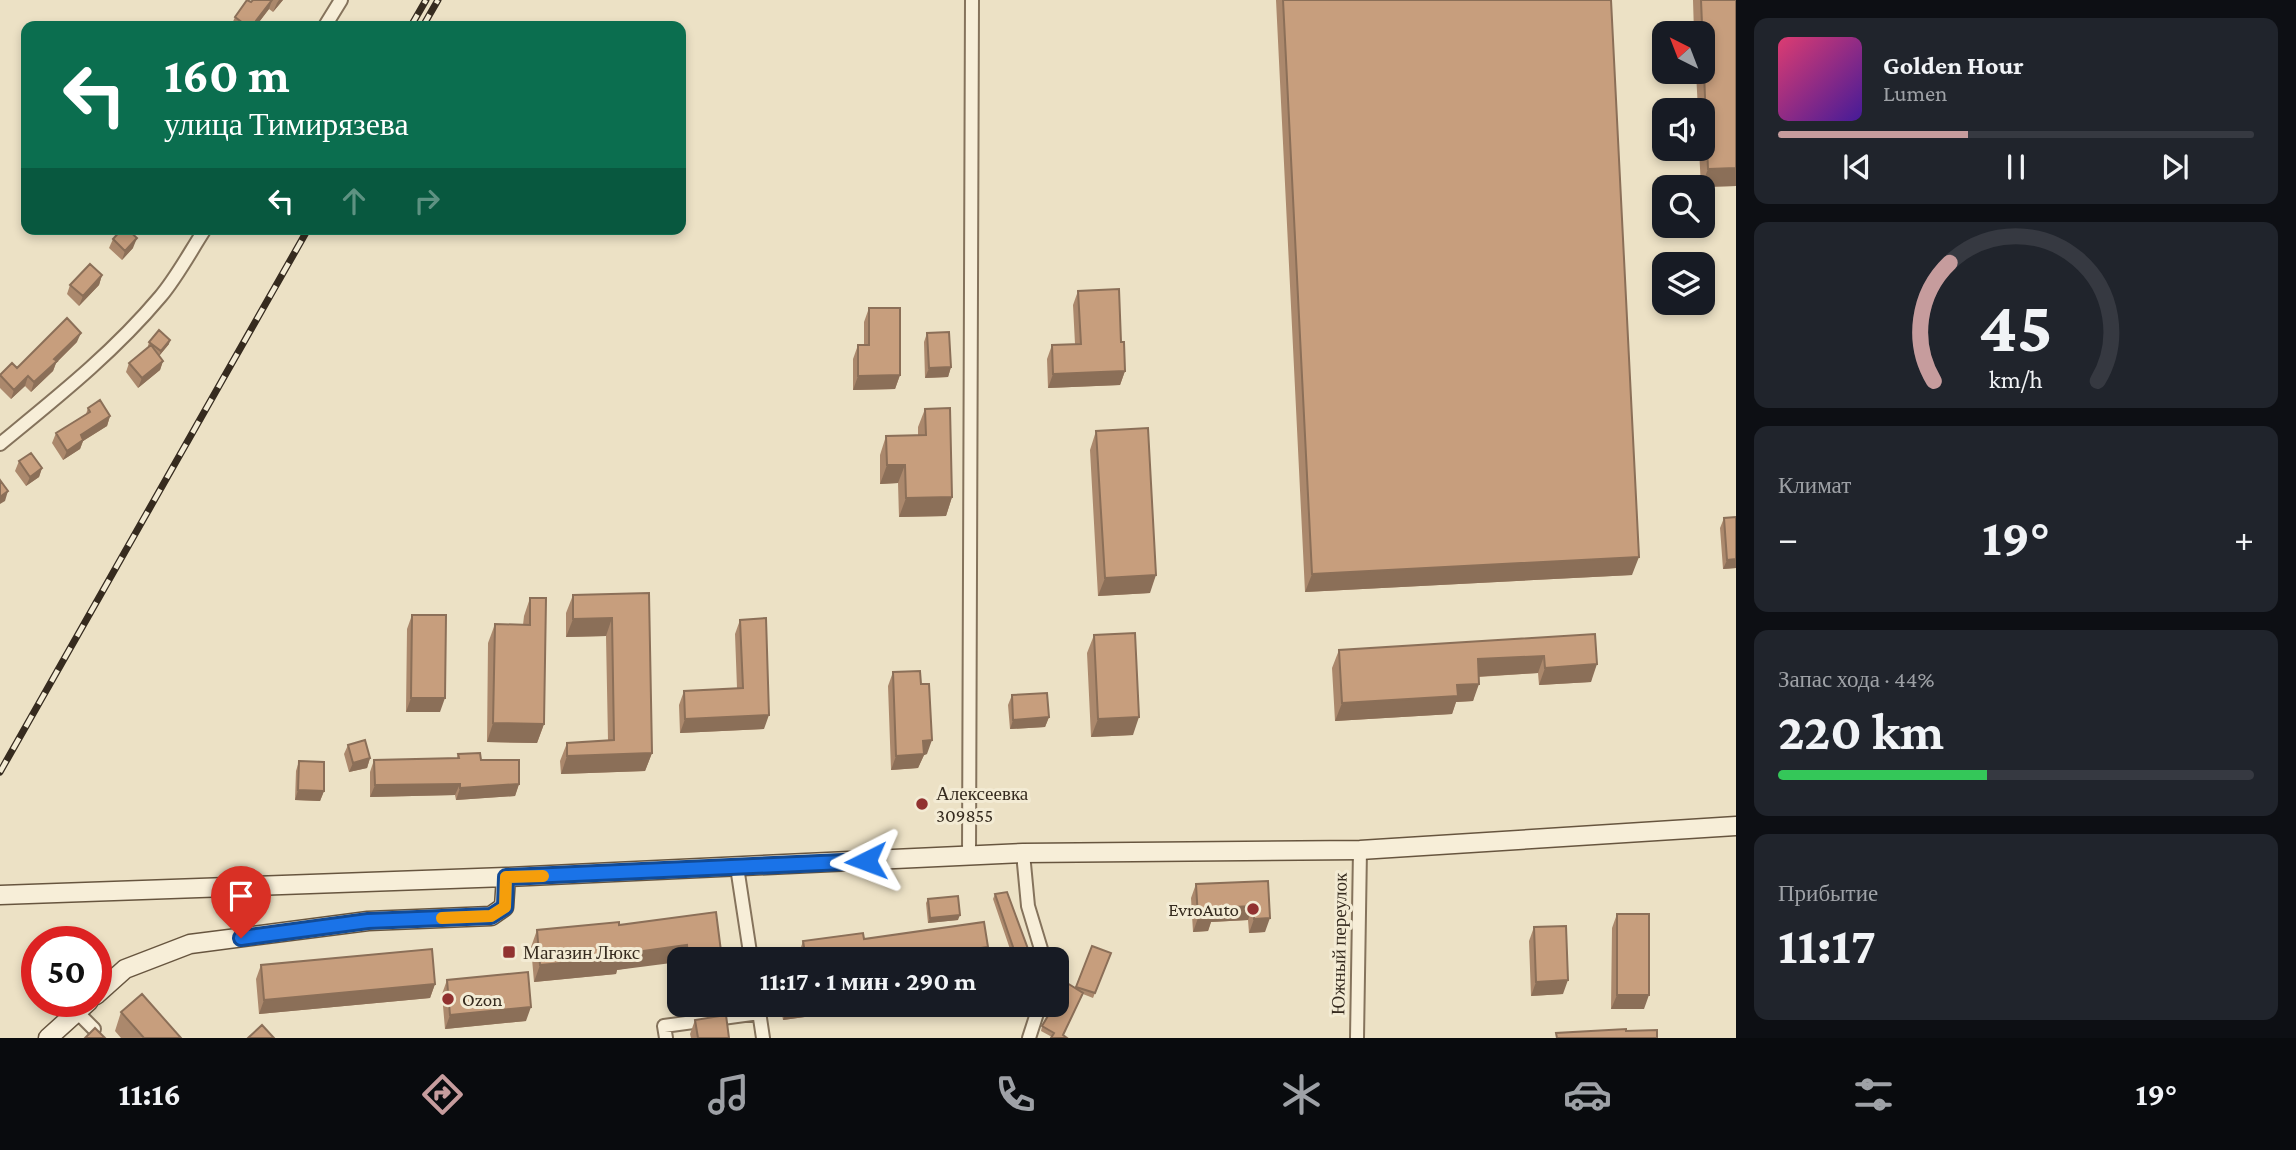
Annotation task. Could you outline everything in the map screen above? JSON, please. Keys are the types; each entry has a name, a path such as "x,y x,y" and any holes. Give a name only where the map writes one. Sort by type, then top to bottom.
{"main road":[{"path":"0,895 506,877 1023,853 1360,850 1736,826"},
{"path":"112,981 125,969 190,944 368,921 491,916 505,907 506,877"},
{"path":"48,1038 71,1017"}],"street":[{"path":"328,21 341,0"},
{"path":"969,856 972,0"},
{"path":"0,444 84,376 121,339 161,296 201,235"},
{"name":"Южный переулок","path":"1357,1038 1360,850"},
{"path":"1023,853 1028,906 1040,947"},
{"path":"737,867 749,947"},
{"path":"88,1017 94,1030"},
{"path":"666,1038 664,1026 714,1017"},
{"path":"759,1017 763,1038"},
{"path":"1029,1038 1036,1017"}],"building":[{"path":"247,0 272,0 256,21 240,21 235,17"},
{"path":"1283,0 1611,0 1639,557 1312,574"},
{"path":"1701,0 1736,0 1736,168 1708,169 1708,161 1715,161 1715,98 1705,98 1704,84 1715,84 1715,21 1702,21"},
{"path":"117,235 134,235 137,238 125,251 113,239"},
{"path":"90,264 102,275 83,296 70,285"},
{"path":"1119,289 1125,371 1053,374 1052,345 1081,344 1078,291"},
{"path":"869,308 900,308 900,375 858,376 858,345 869,345"},
{"path":"67,318 81,333 34,382 28,376 14,390 0,375 12,363 17,368"},
{"path":"159,330 170,340 161,351 149,342"},
{"path":"949,332 951,367 929,368 927,333"},
{"path":"151,345 163,361 142,378 129,363"},
{"path":"100,400 110,416 81,435 83,440 67,451 56,433 90,412 88,408"},
{"path":"950,408 952,497 906,498 905,465 887,465 886,436 926,435 925,409"},
{"path":"1148,428 1156,575 1105,578 1096,431"},
{"path":"31,453 42,468 30,477 19,461"},
{"path":"0,480 8,491 0,497"},
{"path":"1736,517 1736,559 1727,560 1724,518"},
{"path":"649,593 652,753 567,756 567,743 614,740 612,618 573,619 573,595"},
{"path":"530,598 546,598 544,724 493,723 495,624 530,625"},
{"path":"412,615 446,615 445,698 411,698"},
{"path":"766,618 769,715 685,719 684,691 743,688 740,620"},
{"path":"1135,633 1139,717 1098,719 1094,635"},
{"path":"1595,634 1597,664 1545,668 1544,656 1478,659 1479,684 1457,685 1458,696 1342,703 1339,650"},
{"path":"920,671 921,684 929,684 932,740 923,741 924,754 896,756 893,672"},
{"path":"1047,693 1049,717 1013,720 1012,695"},
{"path":"365,740 370,758 353,763 348,745"},
{"path":"480,753 481,760 519,760 519,784 460,788 460,784 375,785 374,760 459,758 458,754"},
{"path":"299,761 324,762 324,791 298,790"},
{"path":"1268,881 1270,918 1254,919 1253,906 1212,908 1213,917 1198,918 1196,884"},
{"path":"1007,892 1027,947 1013,947 995,894"},
{"path":"958,896 960,915 930,918 928,899"},
{"path":"716,912 720,947 687,945 621,954 622,957 540,965 537,930 619,922 619,925"},
{"path":"1617,914 1649,914 1649,995 1617,995"},
{"path":"984,922 988,947 804,947 803,941 863,933 864,939"},
{"path":"1566,926 1568,980 1536,982 1534,927"},
{"path":"1092,946 1111,953 1095,993 1076,987"},
{"path":"432,949 435,984 264,1000 261,965"},
{"path":"528,972 531,1007 450,1015 447,980"},
{"path":"1069,984 1083,993 1063,1035 1067,1038 1051,1038 1054,1033 1042,1026 1047,1017 1069,1017"},
{"path":"142,994 181,1038 144,1038 121,1012"},
{"path":"726,1017 729,1038 698,1038 695,1020"},
{"path":"262,1025 274,1038 248,1038"},
{"path":"95,1028 105,1038 85,1038"},
{"path":"1657,1030 1657,1038 1557,1038 1556,1033"}],"railway":[{"path":"414,21 426,0"},
{"path":"426,21 438,0"},
{"path":"0,772 305,235"}],"slow traffic":[{"path":"442,918 491,916 505,907 506,877 543,876"}],"place":[{"name":"Алексеевка 309855","path":"922,804"},
{"name":"EvroAuto","path":"1253,909"},
{"name":"Магазин Люкс","path":"509,952"},
{"name":"Ozon","path":"448,999"}],"route":[{"path":"241,938 368,921 491,916 505,907 506,877 866,861"}]}
